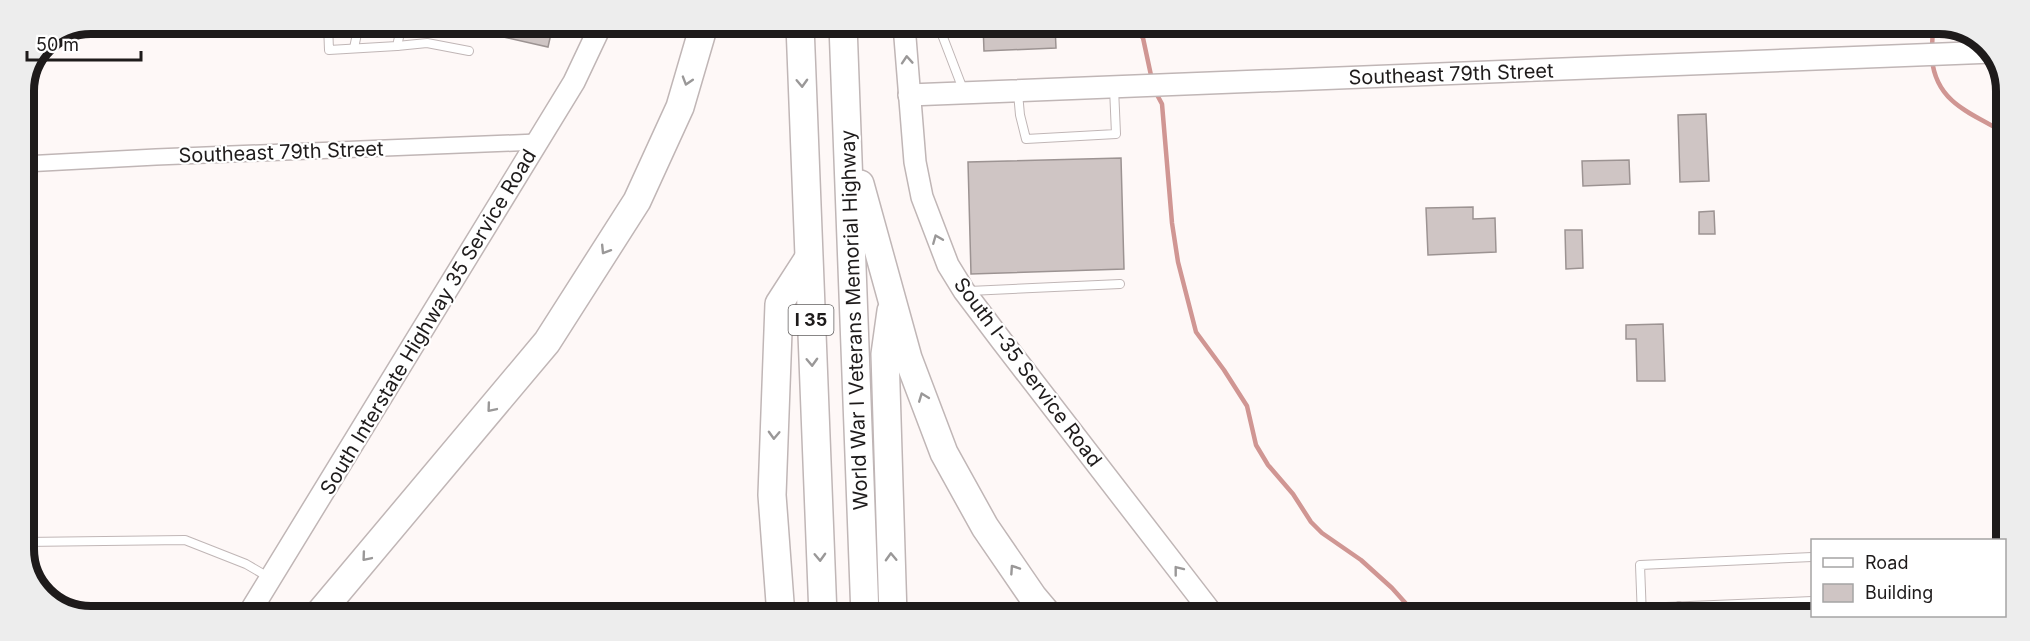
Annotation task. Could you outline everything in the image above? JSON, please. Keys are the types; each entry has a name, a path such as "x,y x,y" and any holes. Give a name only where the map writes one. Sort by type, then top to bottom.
{"highway":[{"path":"326,606 547,342 636,201 680,107 701,34"},
{"name":"I 35","path":"800,34 823,606"},
{"name":"World War I Veterans Memorial Highway","path":"843,34 865,606"},
{"path":"848,139 908,358 944,453 985,527 1041,606"},
{"path":"780,606 772,495 779,304 808,260"},
{"path":"892,303 885,354 893,606"}],"street":[{"name":"South Interstate Highway 35 Service Road","path":"254,606 574,82 597,34"},
{"name":"South I-35 Service Road","path":"905,34 915,162 922,197 948,265 964,291 1206,606"},
{"name":"Southeast 79th Street","path":"909,95 1980,53"},
{"name":"Southeast 79th Street","path":"34,163 537,142"}],"lane":[{"path":"329,34 330,50 427,43 469,51"},
{"path":"354,48 358,34"},
{"path":"397,46 400,34"},
{"path":"942,34 964,92"},
{"path":"1018,90 1020,115 1026,139 1116,134 1114,87"},
{"path":"964,291 1120,284"},
{"path":"35,542 185,540 246,564 271,579"},
{"path":"1642,606 1640,565 1811,557"},
{"path":"1679,606 1811,602"}],"building":[{"path":"490,34 551,34 548,47"},
{"path":"983,34 1055,34 1056,48 984,51"},
{"path":"1706,114 1709,181 1680,182 1678,115"},
{"path":"1121,158 1124,269 971,274 968,162"},
{"path":"1629,160 1630,184 1583,186 1582,161"},
{"path":"1473,207 1473,219 1495,218 1496,252 1428,255 1426,208"},
{"path":"1714,211 1715,234 1699,234 1699,212"},
{"path":"1565,230 1582,230 1583,268 1566,269"},
{"path":"1663,324 1665,381 1637,381 1636,339 1626,339 1626,325"}],"waterway":[{"path":"1139,34 1143,38 1152,80"},
{"path":"1932,48 1933,34"},
{"path":"1932,59 1940,86 1948,97 1969,113 1995,127"},
{"path":"1155,91 1162,104 1172,223 1178,262 1196,332 1247,406 1256,445 1268,465 1293,494 1311,522 1322,533 1361,560 1408,606"}]}
